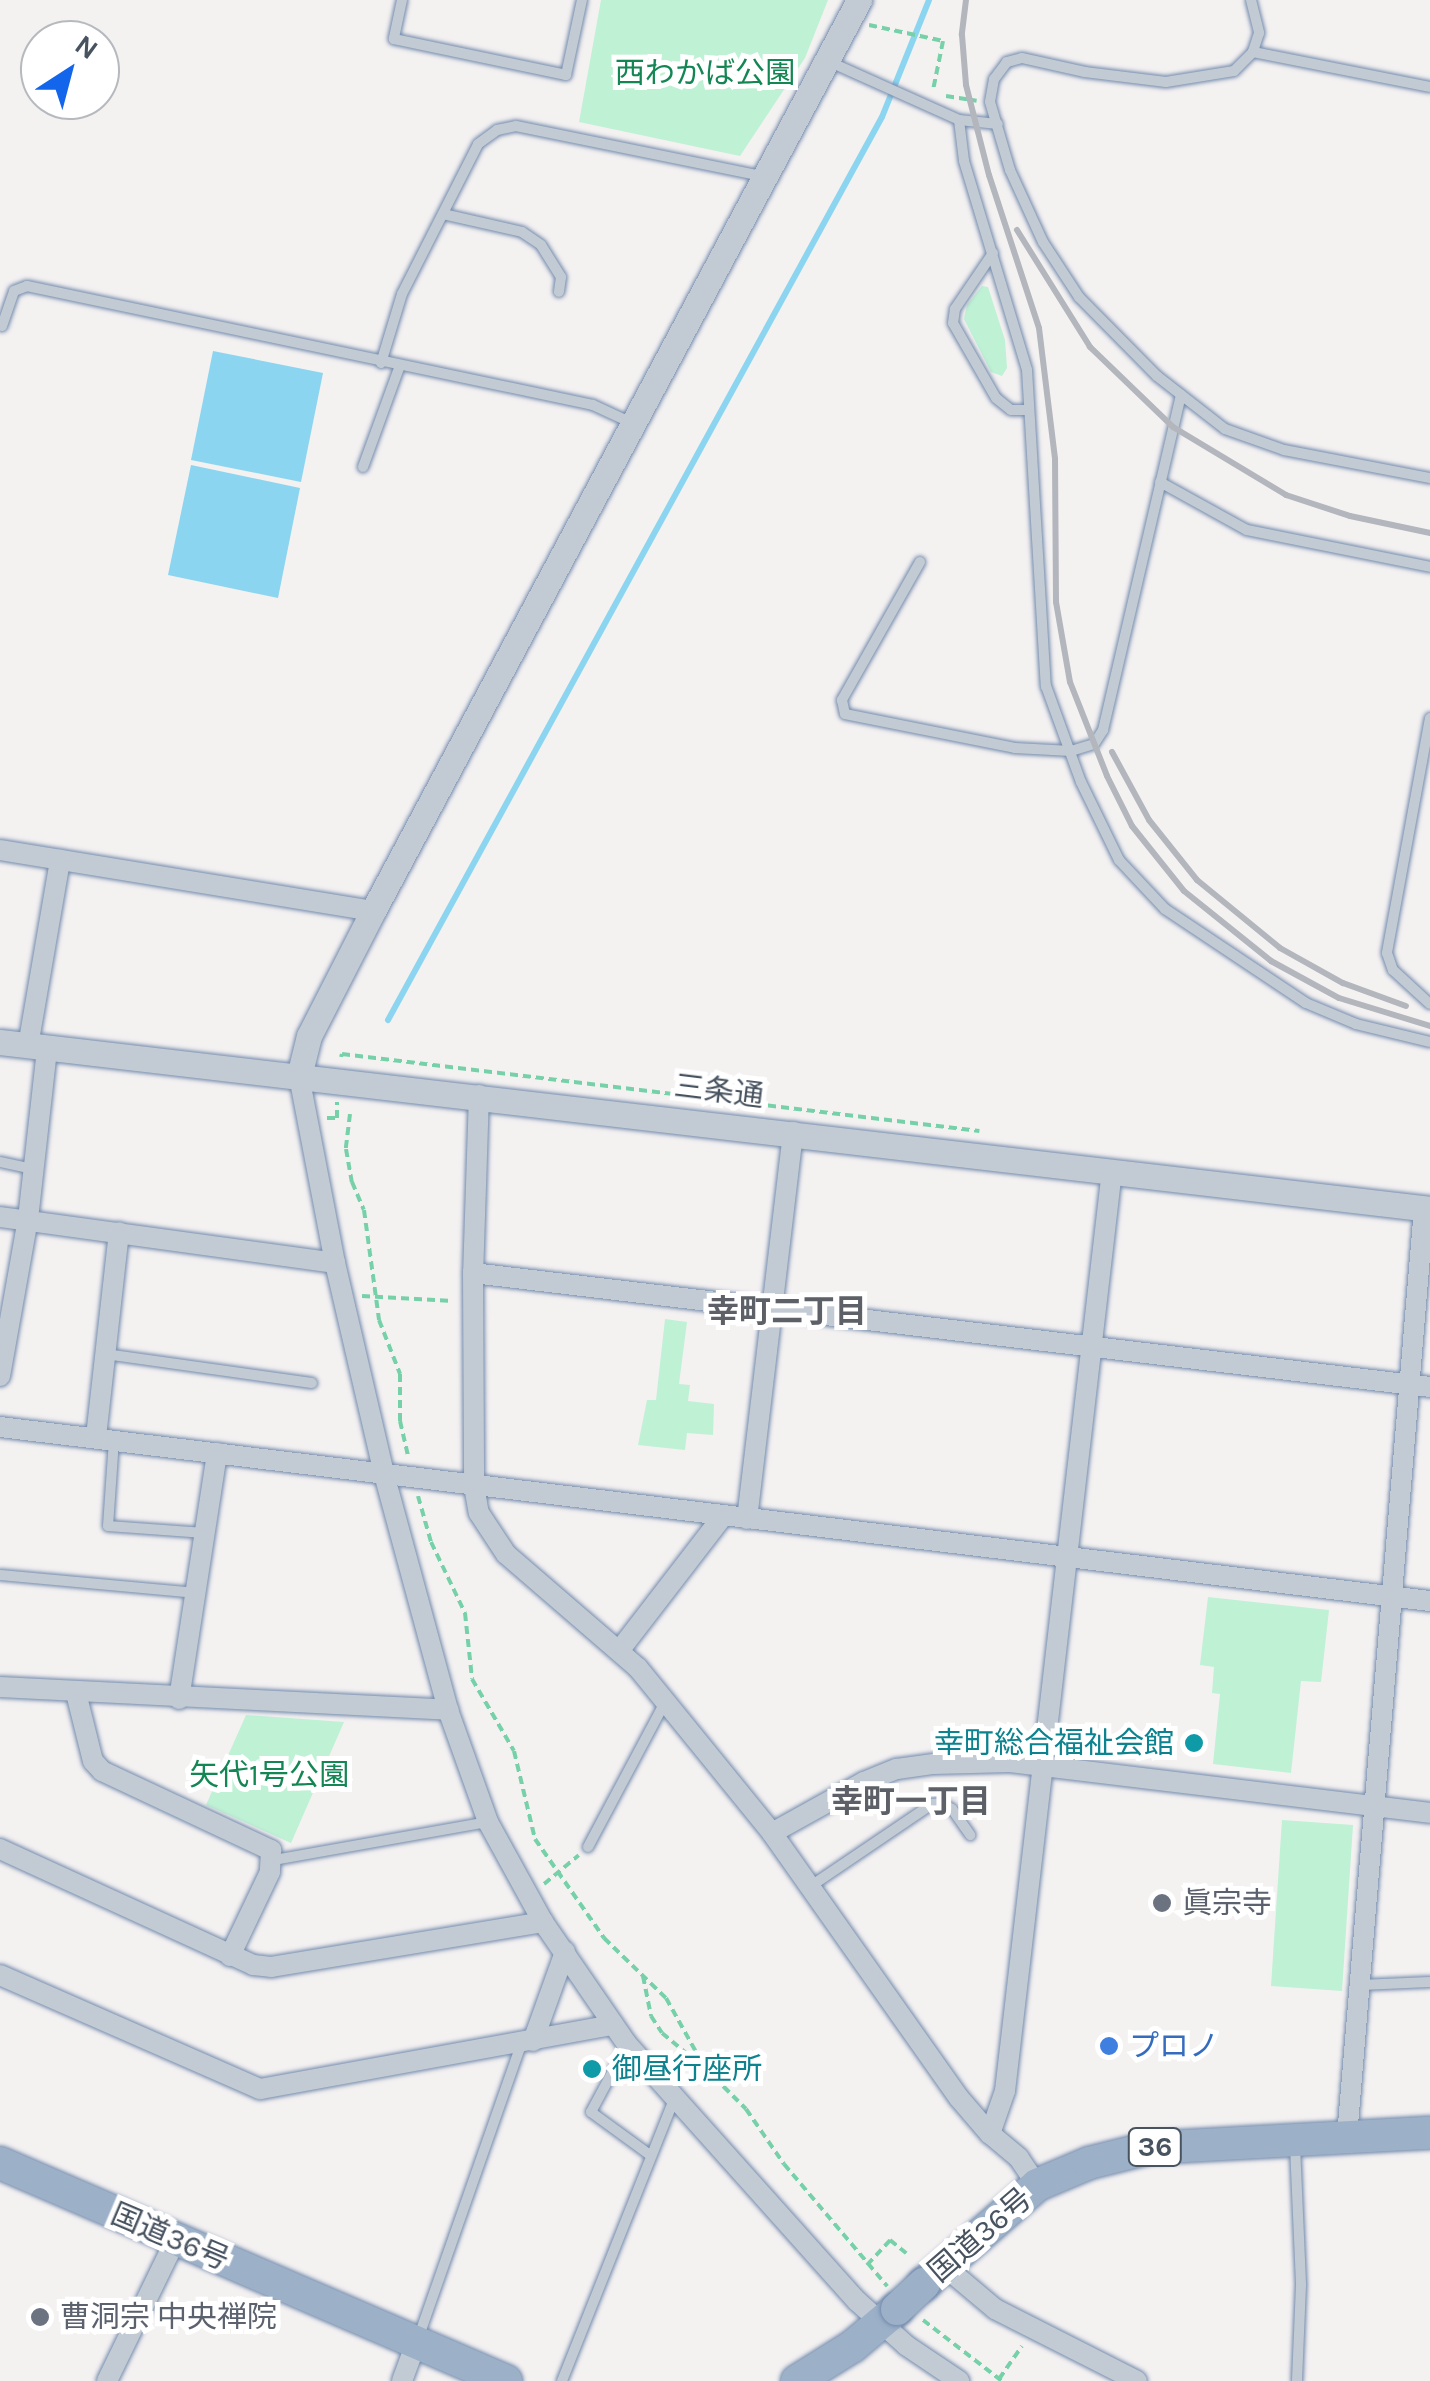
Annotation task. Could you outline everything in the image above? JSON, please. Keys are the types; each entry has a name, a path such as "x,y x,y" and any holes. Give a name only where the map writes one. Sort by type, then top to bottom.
{"highway":[{"name":"国道36号","path":"797,2381 909,2298 1037,2185 1088,2164 1149,2148 1430,2134"},
{"name":"国道36号","path":"0,2163 506,2381"}],"street":[{"path":"859,0 308,1036 300,1076 335,1263 384,1474 448,1710 488,1822 543,1922 627,2044 674,2098 909,2298 959,2381"},
{"path":"0,850 374,911"},
{"path":"0,1376 34,1169 38,1047 60,860"},
{"name":"三条通","path":"0,1042 479,1094 1427,1209"},
{"path":"479,1094 474,1272 474,1486 478,1513 506,1554 618,1651 665,1701 772,1833 959,2098 990,2134 1018,2158 1037,2185"},
{"path":"748,1519 792,1132"},
{"path":"990,2134 1005,2091 1112,1170"},
{"path":"1347,2138 1392,1596 1420,1386 1427,1209"},
{"path":"0,1217 335,1263"},
{"path":"105,1438 106,1354 120,1232"},
{"path":"474,1272 1420,1386"},
{"path":"0,1427 1430,1601"},
{"path":"179,1700 218,1453"},
{"path":"618,1651 723,1516"},
{"path":"0,1687 179,1700 448,1710"},
{"path":"76,1693 93,1761 102,1771 263,1843 274,1860 230,1956"},
{"path":"772,1833 864,1782 897,1769 1010,1762 1430,1813"},
{"path":"1,1848 230,1956 271,1968 543,1922"},
{"path":"527,2043 565,1952"},
{"path":"0,1975 260,2090 612,2025"},
{"path":"107,2381 176,2239"},
{"path":"909,2298 974,2294 1032,2331 1138,2381"},
{"path":"402,2381 416,2344"}],"lane":[{"path":"402,0 394,40 566,76 582,0"},
{"path":"1250,0 1258,33 1253,52 1234,71 1166,82 1085,72 1022,58 1007,62 994,79 990,102 1010,170 1043,242 1079,297 1181,395 1224,429 1284,450 1430,478"},
{"path":"1253,52 1430,86"},
{"path":"829,61 959,120 998,124"},
{"path":"959,120 964,161 1027,370 1046,686 1119,860 1165,909 1306,1003 1356,1024 1430,1042"},
{"path":"381,363 402,294 478,144 497,130 516,126 767,178"},
{"path":"443,214 522,232 541,244 561,277 559,292"},
{"path":"993,254 956,309 953,323 996,398 1011,410 1030,410"},
{"path":"2,326 14,291 27,286 399,368 593,405 635,424"},
{"path":"364,467 399,368"},
{"path":"920,562 842,700 845,714 1016,748 1071,751 1094,744 1103,730 1181,395"},
{"path":"1160,482 1247,530 1430,567"},
{"path":"1430,718 1387,954 1394,970 1430,1004"},
{"path":"0,1162 34,1169"},
{"path":"106,1354 312,1382"},
{"path":"105,1438 108,1526 206,1533"},
{"path":"0,1575 198,1592"},
{"path":"588,1847 665,1701"},
{"path":"810,1887 932,1804 942,1802 952,1810 970,1836"},
{"path":"274,1860 488,1822"},
{"path":"1360,1985 1430,1982"},
{"path":"416,2344 527,2043"},
{"path":"627,2044 591,2112 650,2155"},
{"path":"562,2381 674,2098"},
{"path":"1295,2140 1301,2285 1297,2381"}],"path":[{"path":"888,30 943,42 932,94 990,102"},
{"path":"342,1054 996,1134"},
{"path":"350,1114 346,1149 352,1182 364,1210 374,1296 400,1374 402,1436 432,1542 465,1612 472,1680 504,1728 514,1751 528,1820 558,1872 604,1938 666,1998 705,2068"},
{"path":"342,1295 474,1302"},
{"path":"529,1897 588,1847"},
{"path":"643,1976 650,2016 662,2033 746,2109 866,2266 909,2298 1000,2380 1032,2331"},
{"path":"866,2266 890,2240 906,2253"}],"green space":[{"name":"西わかば公園","path":"601,0 828,0 805,58 740,156 579,122"},
{"path":"982,286 988,287 1005,340 1007,368 1002,376 991,372 964,319 967,305"},
{"path":"665,1319 687,1322 679,1384 690,1385 688,1401 714,1404 713,1435 687,1433 685,1450 638,1445 647,1400 656,1400"},
{"path":"1208,1597 1329,1610 1321,1682 1301,1681 1291,1773 1213,1764 1220,1694 1212,1693 1214,1667 1200,1665"},
{"name":"矢代1号公園","path":"246,1715 344,1722 291,1843 206,1805"},
{"path":"1282,1820 1353,1825 1342,1991 1271,1986"}],"water":[{"path":"213,351 323,373 301,482 191,460"},
{"path":"191,465 300,488 278,598 168,575"}],"waterway":[{"path":"388,1020 882,117 929,0"}],"railway":[{"path":"966,0 962,35 966,85 989,175 1039,328 1055,459 1056,602 1070,682 1107,776 1132,826 1184,891 1271,961 1339,998 1430,1026"},
{"path":"1017,230 1090,347 1173,427 1286,495 1350,516 1430,533"},
{"path":"1112,752 1149,820 1197,880 1280,948 1343,983 1406,1006"}],"place":[{"name":"幸町総合福祉会館","path":"1194,1743"},
{"name":"眞宗寺","path":"1162,1903"},
{"name":"プロノ","path":"1109,2046"},
{"name":"御昼行座所","path":"592,2069"},
{"name":"曹洞宗 中央禅院","path":"40,2317"}],"district":[{"name":"幸町二丁目","path":"787,1312"},
{"name":"幸町一丁目","path":"911,1802"}]}
